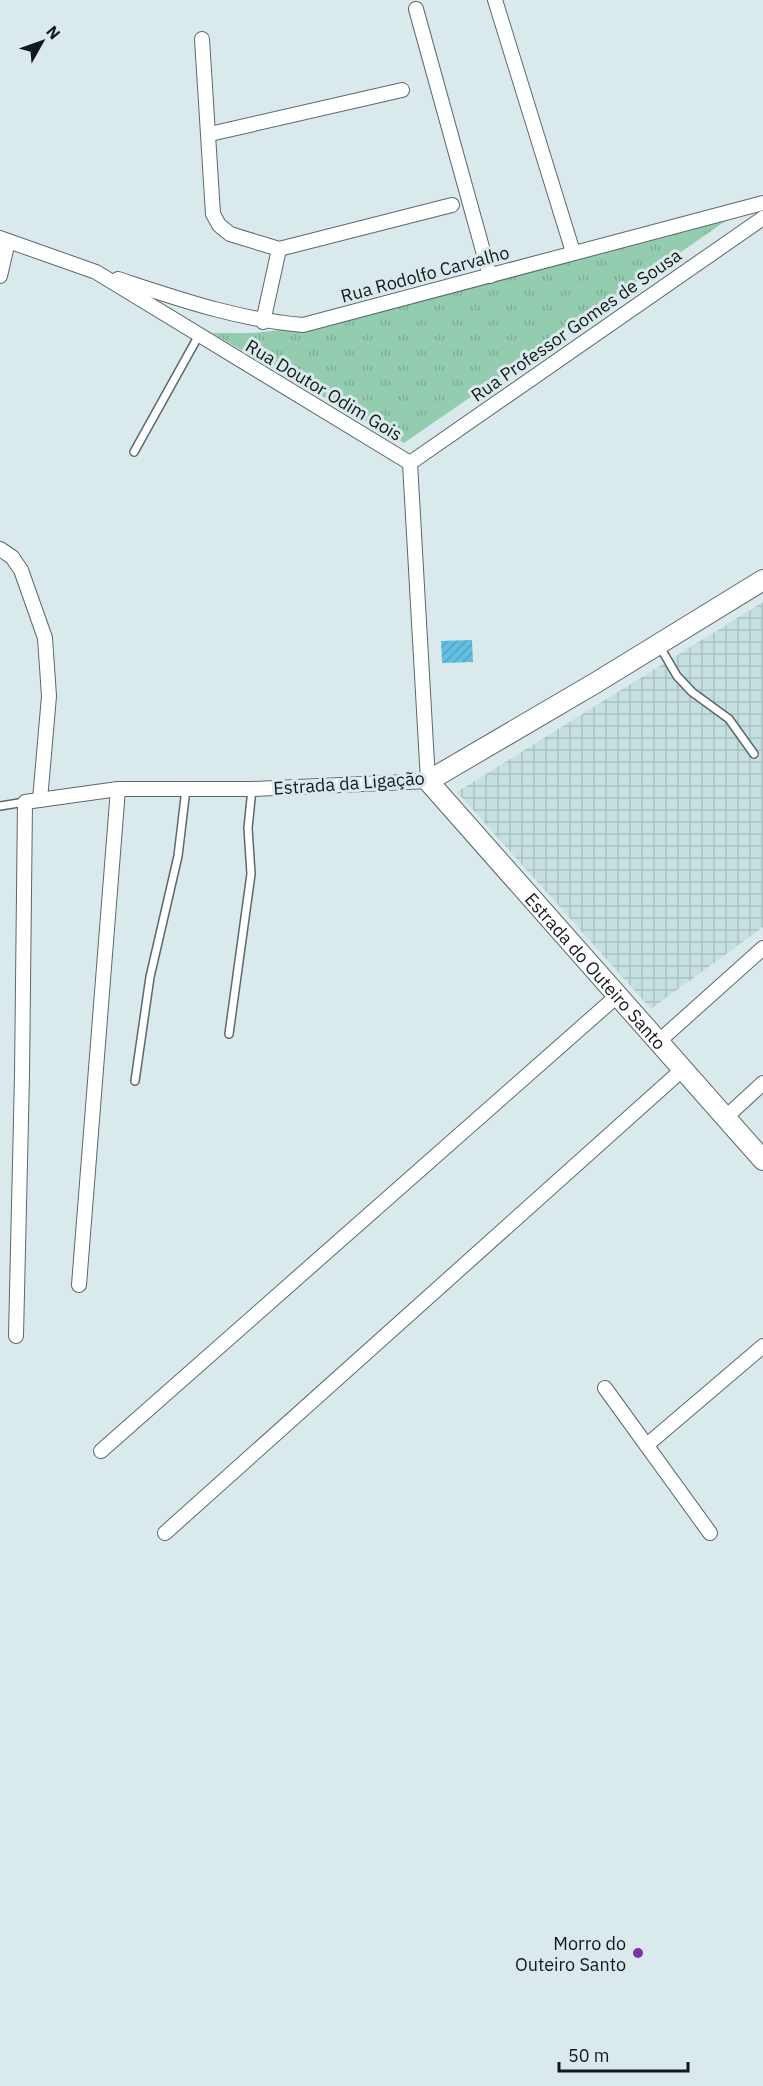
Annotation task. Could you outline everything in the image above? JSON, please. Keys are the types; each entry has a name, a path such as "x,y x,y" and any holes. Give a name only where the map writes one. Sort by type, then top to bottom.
{"street":[{"path":"495,0 573,252"},
{"path":"416,9 490,276"},
{"path":"202,39 210,135 213,214 219,225 230,234 279,249 452,205"},
{"path":"210,135 402,90"},
{"name":"Rua Rodolfo Carvalho","path":"96,272 207,308 263,322 303,325 763,203"},
{"name":"Rua Professor Gomes de Sousa","path":"410,463 763,218"},
{"path":"0,276 4,239"},
{"name":"Rua Doutor Odim Gois","path":"4,239 96,272 410,463 428,781"},
{"path":"263,322 279,249"},
{"path":"0,549 12,557 21,570 45,638 49,696 40,800"},
{"name":"Estrada da Ligação","path":"25,802 118,789 252,789 428,781 763,580"},
{"name":"Estrada do Outeiro Santo","path":"428,781 763,1160"},
{"path":"79,1285 118,789"},
{"path":"16,1336 25,802"},
{"path":"658,1042 763,948"},
{"path":"101,1451 617,996"},
{"path":"165,1533 682,1070"},
{"path":"725,1118 763,1083"},
{"path":"648,1444 763,1346"},
{"path":"605,1388 648,1444 710,1533"}],"lane":[{"path":"134,452 199,334"},
{"path":"658,644 677,676 692,692 729,718 754,754"},
{"path":"135,1081 150,977 178,856 186,789"},
{"path":"229,1034 251,874 248,828 252,789"},
{"path":"0,806 25,802"}],"shaded area":[{"path":"763,602 763,927 651,1009 457,792"}],"green space":[{"path":"730,218 404,443 212,333 253,333 323,325"}],"building":[{"path":"472,640 473,662 442,663 441,641"}],"place":[{"name":"Morro do Outeiro Santo","path":"638,1953"}]}
